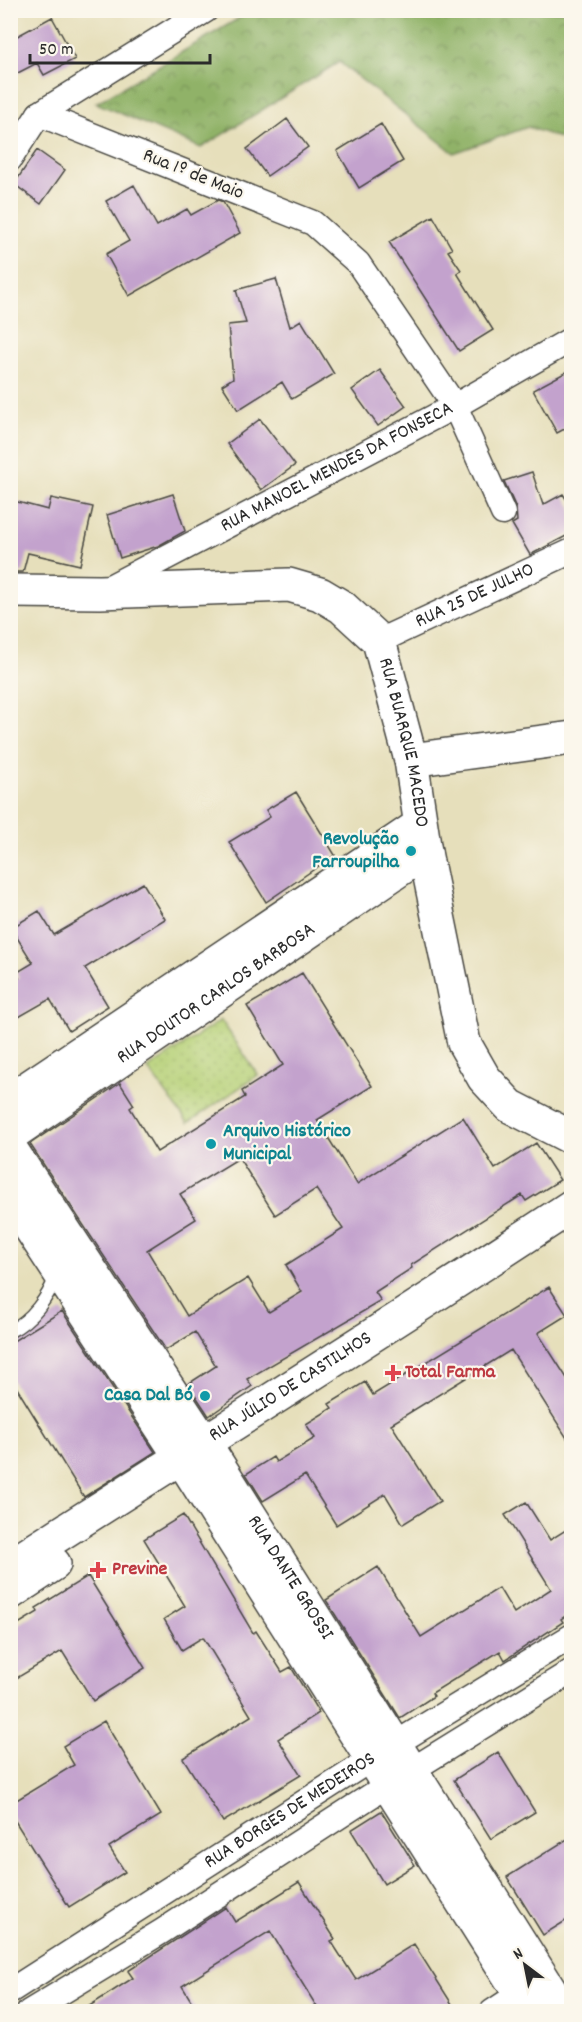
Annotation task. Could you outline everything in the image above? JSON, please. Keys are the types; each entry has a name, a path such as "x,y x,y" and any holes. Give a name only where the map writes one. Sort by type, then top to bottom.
{"street":[{"path":"10,159 39,114 206,10"},
{"name":"Rua 1º de Maio","path":"39,114 313,223 358,263 455,406 503,513"},
{"name":"RUA MANOEL MENDES DA FONSECA","path":"100,592 455,406 572,339"},
{"name":"RUA 25 DE JULHO","path":"379,641 572,551"},
{"name":"RUA BUARQUE MACEDO","path":"11,591 100,592 289,585 320,594 335,603 379,641 411,760 422,839 464,1043 484,1078 510,1106 572,1138"},
{"path":"411,760 572,738"},
{"name":"RUA DOUTOR CARLOS BARBOSA","path":"10,1135 190,996 422,839"},
{"name":"RUA DOUTOR CARLOS BARBOSA","path":"10,1100 190,996"},
{"name":"RUA DANTE GROSSI","path":"10,1148 197,1457 392,1765 532,1994 564,2012"},
{"name":"RUA DANTE GROSSI","path":"10,1197 19,1224 58,1270 197,1457"},
{"name":"RUA JÚLIO DE CASTILHOS","path":"400,1331 572,1206"},
{"name":"RUA JÚLIO DE CASTILHOS","path":"10,1566 197,1457 400,1331 572,1234"},
{"name":"RUA JÚLIO DE CASTILHOS","path":"10,1593 197,1457"},
{"name":"RUA BORGES DE MEDEIROS","path":"29,2012 161,1932 572,1636"},
{"name":"RUA BORGES DE MEDEIROS","path":"10,1991 144,1906 392,1765 572,1671"},
{"path":"144,1906 161,1932"},
{"path":"492,2012 532,1994"}],"lane":[{"path":"10,1331 36,1311 51,1290 58,1270"}],"green space":[{"path":"251,11 571,11 571,142 528,127 454,153 339,62 201,148 96,103"},
{"path":"221,1020 258,1075 188,1123 148,1069"}],"building":[{"path":"52,17 75,59 44,75 37,63 10,77 10,40"},
{"path":"287,119 308,147 267,176 247,149"},
{"path":"381,124 403,161 359,188 337,151"},
{"path":"37,150 65,170 41,204 14,184"},
{"path":"134,185 157,226 187,209 191,215 218,200 223,202 240,233 129,296 106,254 129,241 106,201"},
{"path":"433,216 452,249 448,251 461,270 457,273 493,330 459,351 389,242"},
{"path":"276,279 290,327 301,320 334,374 292,399 282,382 238,410 222,385 233,378 228,325 246,323 236,290"},
{"path":"572,369 572,425 557,433 533,390"},
{"path":"380,370 406,406 378,426 352,390"},
{"path":"260,419 295,465 261,490 227,444"},
{"path":"532,472 543,505 563,494 572,508 572,533 530,555 512,524 517,521 516,508 504,481"},
{"path":"173,494 185,531 158,546 120,558 107,515"},
{"path":"51,498 93,507 80,565 28,553 23,572 10,572 10,500 48,510"},
{"path":"296,792 335,855 266,902 229,842 270,817 266,810"},
{"path":"143,883 165,919 85,968 108,1006 69,1031 50,999 10,1022 10,983 19,978 16,973 33,963 11,928 39,911 54,935"},
{"path":"302,973 372,1086 317,1120 357,1184 463,1117 495,1169 536,1143 560,1180 526,1201 522,1195 411,1265 412,1268 375,1292 381,1301 247,1379 252,1386 209,1416 188,1384 216,1366 195,1332 166,1350 30,1144 120,1083 134,1105 130,1108 157,1152 245,1097 242,1091 283,1065 247,1006","holes":["239,1158 275,1215 316,1189 343,1229 286,1265 302,1292 269,1312 248,1278 187,1316 147,1250 196,1219 180,1194"]},
{"path":"549,1287 567,1315 538,1333 572,1386 572,1446 511,1350 391,1424 440,1501 403,1524 385,1494 336,1525 305,1475 263,1501 246,1474 273,1457 276,1462 315,1438 306,1424 332,1408 329,1404 365,1382 373,1395"},
{"path":"62,1311 155,1452 84,1497 10,1377 10,1343"},
{"path":"526,1502 550,1540 572,1526 572,1622 567,1615 561,1619 563,1622 505,1660 500,1651 432,1693 434,1696 400,1718 326,1600 378,1567 421,1637 499,1588 514,1613 551,1589 505,1515"},
{"path":"183,1515 253,1633 256,1631 282,1672 291,1667 319,1713 278,1739 301,1775 223,1822 183,1758 251,1716 203,1637 182,1650 164,1619 185,1606 144,1539"},
{"path":"88,1576 145,1668 93,1701 62,1651 10,1682 10,1629 38,1612 36,1608"},
{"path":"104,1721 161,1815 109,1847 125,1872 69,1907 10,1813 10,1804 74,1765 63,1746"},
{"path":"498,1752 535,1812 491,1839 454,1780"},
{"path":"381,1811 415,1865 384,1884 351,1830"},
{"path":"572,1836 572,1917 543,1935 507,1877"},
{"path":"299,1882 335,1939 331,1941 356,1980 414,1944 457,2012 320,2012 270,1931 182,1986 198,2012 80,2012 133,1978 128,1971 226,1907 235,1922"}],"place":[{"name":"Revolução Farroupilha","path":"411,851"},
{"name":"Arquivo Histórico Municipal","path":"211,1144"},
{"name":"Total Farma","path":"393,1373"},
{"name":"Casa Dal Bó","path":"205,1396"},
{"name":"Previne","path":"98,1570"}]}
